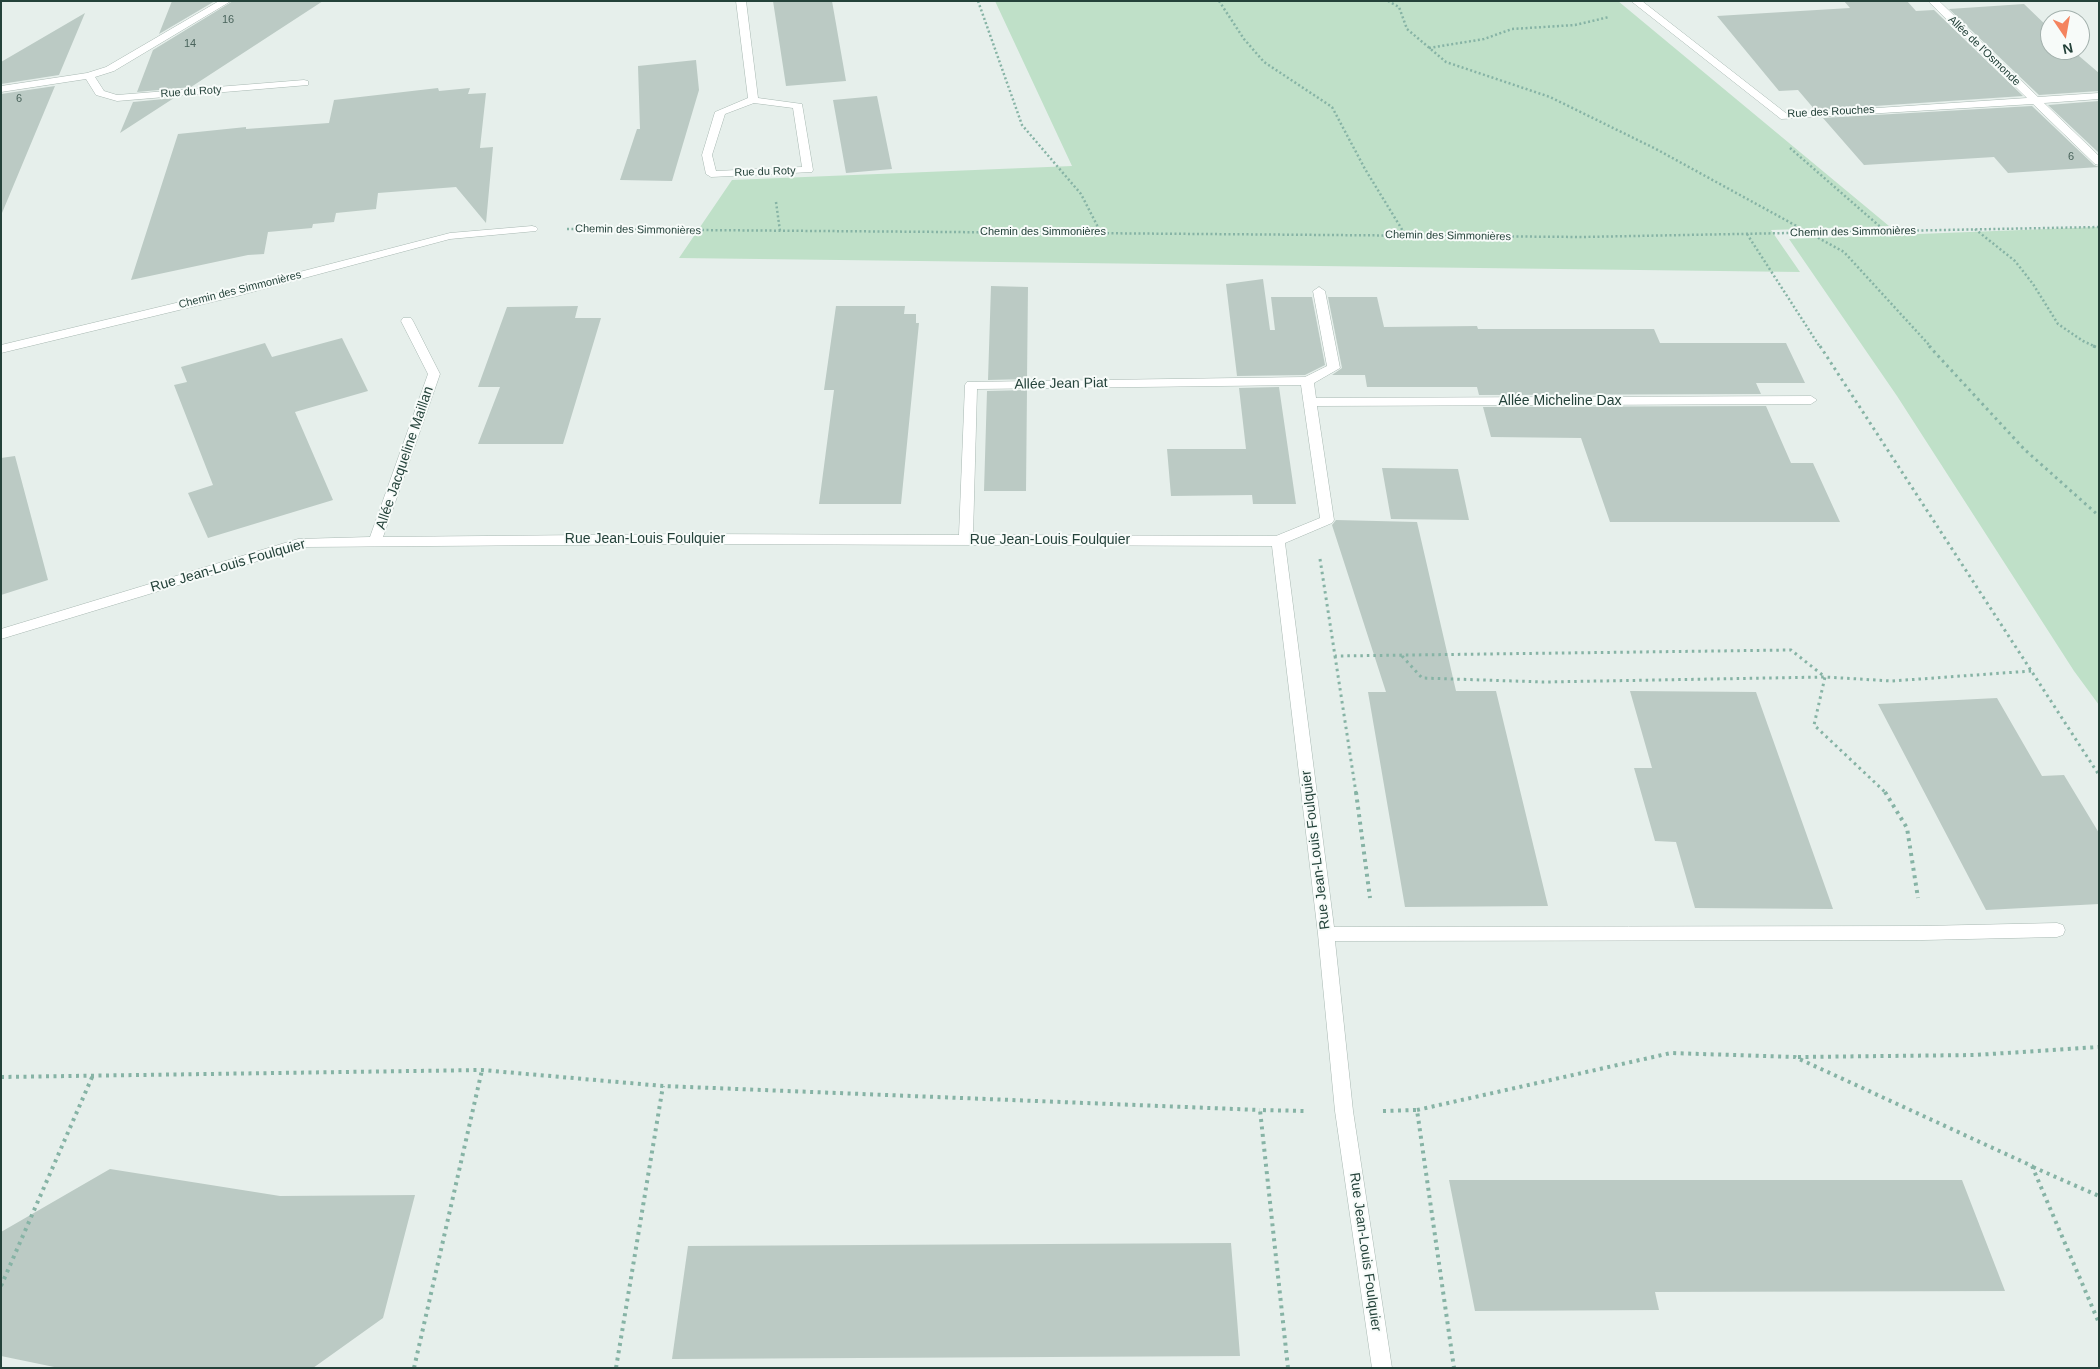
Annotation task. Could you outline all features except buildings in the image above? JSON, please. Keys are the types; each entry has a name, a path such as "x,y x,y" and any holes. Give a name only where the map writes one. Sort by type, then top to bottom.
{"street":[{"path":"1,89 89,76 110,69 226,1"},
{"path":"740,1 753,100"},
{"name":"Allée de l'Osmonde","path":"1933,1 2035,101"},
{"name":"Rue des Rouches","path":"1639,4 1785,117 2099,96"},
{"name":"Rue du Roty","path":"89,76 100,93 117,98 304,83"},
{"name":"Rue du Roty","path":"753,100 798,106 808,170 710,174 707,155 720,112 753,100"},
{"path":"2035,101 2099,162"},
{"name":"Chemin des Simmonières","path":"1,349 234,293 450,236 532,229"},
{"path":"1278,541 1327,520 1306,381 1334,368 1319,290"},
{"name":"Allée Jacqueline Maillan","path":"376,541 434,374 407,321"},
{"name":"Allée Jean Piat","path":"966,540 971,385 1306,381"},
{"name":"Allée Micheline Dax","path":"1310,402 1811,400"},
{"name":"Rue Jean-Louis Foulquier","path":"1,634 302,542 689,538 1278,541 1326,934 1344,1112 1382,1368"},
{"path":"1326,934 1923,933 2057,930"}],"path":[{"path":"978,1 1022,125 1081,194 1100,232"},
{"path":"1219,1 1244,39 1264,62 1332,107 1365,169 1406,236"},
{"path":"1388,1 1399,8 1407,29 1446,62 1559,102 1656,149 1844,252 2024,450 2099,516"},
{"path":"1429,48 1484,39 1512,29 1575,25 1639,4"},
{"path":"1785,117 1767,129 1886,231"},
{"name":"Chemin des Simmonières","path":"532,229 1582,237 2099,226"},
{"path":"1975,229 2015,262 2033,284 2058,324 2083,341 2099,348"},
{"path":"1747,234 2099,775"},
{"path":"1315,525 1360,810 1375,934"},
{"path":"1336,656 1791,650 1825,677"},
{"path":"1402,655 1422,678 1544,682 1825,677 1892,681 2031,671"},
{"path":"1825,677 1814,725 1884,790 1906,828 1923,933"},
{"path":"1417,1110 1671,1053 1795,1057 1975,1055 2099,1047"},
{"path":"1795,1057 2099,1196"},
{"path":"414,1368 482,1070"},
{"path":"1,1077 482,1070 663,1086 1260,1110"},
{"path":"1,1286 93,1075"},
{"path":"616,1368 663,1086"},
{"path":"2032,1166 2099,1323"}],"green space":[{"path":"995,1 1618,1 1889,226 1771,230 1800,272 679,258 732,180 1072,166"},
{"path":"2099,227 2099,705 2074,671 1897,396 1789,239"}]}
